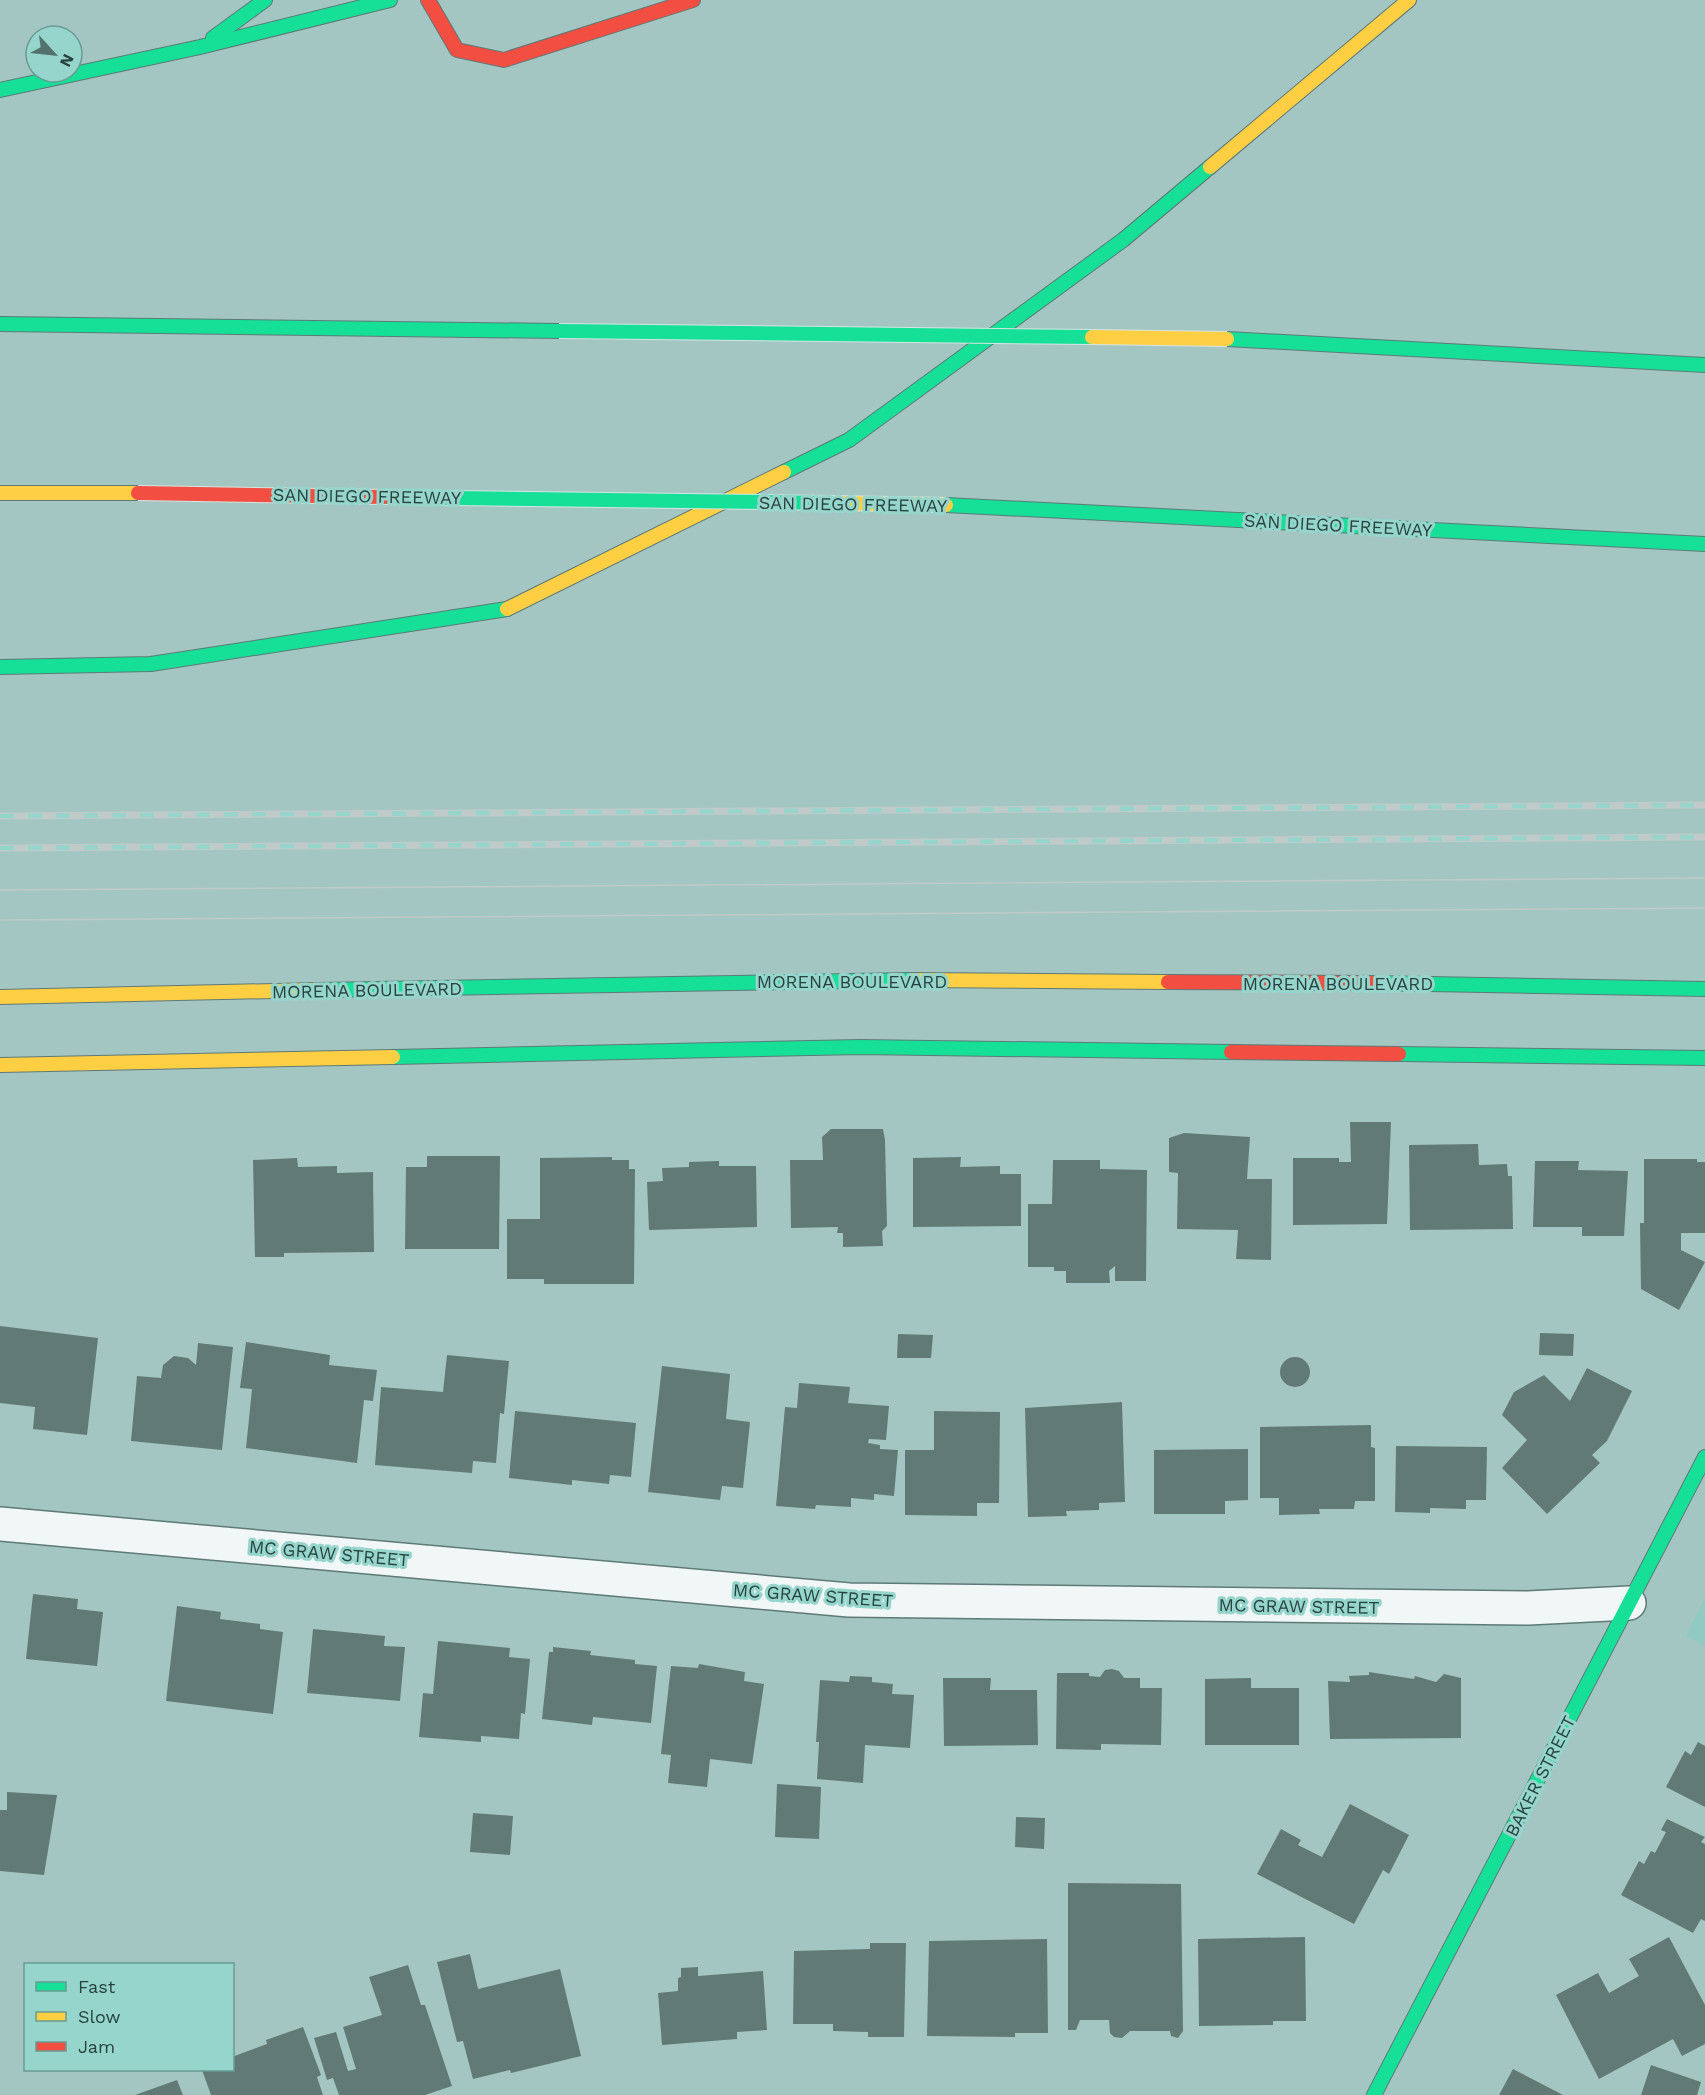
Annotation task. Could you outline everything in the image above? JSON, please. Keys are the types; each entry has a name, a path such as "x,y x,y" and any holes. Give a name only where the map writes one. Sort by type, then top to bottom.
{"main road":[{"path":"200,47 264,0"},
{"path":"0,90 200,47 390,0"},
{"path":"428,0 457,50 504,60 693,0"},
{"path":"0,667 150,664 512,608 849,440 1123,240 1409,0"},
{"path":"0,324 1227,339 1705,365"},
{"name":"SAN DIEGO FREEWAY","path":"0,494 138,493 946,505 1705,544"},
{"name":"MORENA BOULEVARD","path":"0,997 844,980 1459,984 1705,989"},
{"path":"0,1065 860,1047 1705,1058"},
{"name":"BAKER STREET","path":"1374,2095 1705,1457"}],"street":[{"name":"MC GRAW STREET","path":"0,1524 849,1600 1528,1608 1629,1603"}],"shaded area":[{"path":"1705,1597 1705,1646 1686,1636"}],"building":[{"path":"1350,1122 1391,1122 1387,1224 1293,1225 1293,1158 1339,1158 1339,1162 1351,1162"},
{"path":"831,1129 883,1129 887,1226 882,1231 883,1246 843,1247 843,1233 837,1233 838,1227 791,1228 790,1160 823,1160 822,1137"},
{"path":"1184,1133 1250,1137 1247,1179 1272,1179 1271,1260 1236,1259 1238,1230 1177,1229 1178,1173 1169,1172 1169,1138"},
{"path":"1478,1144 1479,1165 1507,1164 1508,1176 1512,1176 1513,1229 1410,1230 1409,1145"},
{"path":"427,1156 500,1156 499,1249 405,1249 406,1167 427,1167"},
{"path":"612,1157 612,1160 629,1160 629,1169 635,1169 634,1284 544,1284 544,1279 507,1279 507,1219 540,1219 540,1158"},
{"path":"961,1157 960,1167 1000,1166 1000,1174 1021,1174 1021,1226 913,1227 913,1158"},
{"path":"297,1158 298,1167 337,1166 337,1173 373,1172 374,1252 284,1253 284,1257 255,1257 253,1160"},
{"path":"1644,1159 1697,1159 1697,1162 1705,1162 1705,1233 1681,1233 1681,1250 1705,1262 1679,1310 1641,1289 1640,1223 1644,1223"},
{"path":"1053,1160 1100,1160 1100,1169 1147,1170 1146,1281 1115,1281 1115,1266 1109,1271 1110,1283 1066,1283 1066,1271 1054,1271 1054,1267 1028,1267 1028,1204 1052,1204"},
{"path":"719,1161 719,1166 756,1166 757,1227 649,1230 647,1182 663,1181 662,1168 689,1167 689,1162"},
{"path":"1535,1161 1579,1161 1578,1170 1628,1171 1624,1236 1582,1236 1582,1227 1533,1227"},
{"path":"0,1326 98,1338 87,1435 33,1429 35,1407 0,1403"},
{"path":"1540,1333 1574,1334 1573,1356 1539,1355"},
{"path":"898,1334 933,1335 931,1358 897,1358"},
{"path":"246,1342 330,1355 329,1365 377,1370 373,1401 364,1400 357,1463 246,1448 252,1389 240,1388"},
{"path":"198,1343 233,1347 222,1450 131,1441 137,1376 161,1378 163,1365 174,1356 188,1358 196,1365"},
{"path":"447,1355 509,1361 504,1414 500,1413 496,1463 473,1461 472,1473 375,1465 381,1387 443,1392"},
{"path":"1295,1357 1306,1361 1310,1372 1306,1383 1295,1387 1284,1383 1280,1372 1284,1361"},
{"path":"662,1366 730,1374 726,1419 750,1422 743,1488 722,1486 720,1500 648,1492"},
{"path":"1587,1368 1632,1391 1607,1441 1592,1455 1600,1463 1547,1514 1502,1468 1527,1440 1502,1415 1514,1392 1544,1375 1570,1401"},
{"path":"799,1383 850,1387 848,1403 889,1406 886,1440 869,1439 868,1443 880,1445 880,1449 898,1450 894,1496 874,1494 874,1500 851,1498 851,1507 816,1505 815,1509 776,1506 785,1407 797,1408"},
{"path":"1122,1402 1125,1502 1099,1503 1099,1510 1066,1511 1067,1516 1028,1517 1025,1408"},
{"path":"515,1411 636,1423 631,1477 610,1475 609,1484 572,1480 572,1485 509,1478"},
{"path":"934,1411 1000,1412 999,1503 977,1503 977,1516 905,1515 905,1450 934,1450"},
{"path":"1371,1425 1371,1447 1375,1448 1375,1501 1355,1501 1354,1509 1319,1509 1320,1514 1279,1515 1279,1498 1260,1498 1260,1427"},
{"path":"1396,1446 1487,1447 1486,1500 1466,1500 1466,1509 1430,1508 1430,1513 1395,1512"},
{"path":"1248,1449 1248,1500 1225,1501 1225,1514 1154,1514 1154,1450"},
{"path":"33,1594 78,1599 77,1609 103,1612 97,1666 26,1659"},
{"path":"177,1606 221,1612 220,1619 260,1624 260,1629 283,1632 273,1714 166,1701"},
{"path":"313,1629 385,1636 384,1646 405,1647 400,1701 307,1693"},
{"path":"438,1641 510,1648 509,1657 530,1659 525,1714 521,1713 519,1739 481,1736 481,1742 419,1737 423,1693 433,1694"},
{"path":"553,1647 591,1651 590,1655 635,1660 635,1664 657,1666 651,1723 593,1717 592,1725 542,1719 549,1652 553,1652"},
{"path":"699,1664 745,1672 744,1681 764,1684 752,1764 710,1759 707,1787 668,1783 671,1755 661,1754 671,1666 698,1668"},
{"path":"1105,1670 1119,1671 1124,1678 1140,1678 1140,1688 1162,1688 1161,1745 1101,1744 1101,1750 1056,1749 1057,1673 1089,1673 1089,1676 1100,1677"},
{"path":"1369,1672 1414,1679 1415,1676 1436,1682 1444,1674 1461,1678 1461,1738 1330,1739 1328,1681 1350,1682 1349,1676 1369,1675"},
{"path":"850,1676 872,1677 872,1682 893,1684 892,1694 914,1695 910,1748 865,1745 863,1783 817,1779 819,1742 816,1742 820,1680 849,1682"},
{"path":"943,1678 991,1678 990,1690 1037,1690 1038,1745 944,1746"},
{"path":"1251,1678 1251,1688 1299,1688 1299,1745 1205,1745 1205,1679"},
{"path":"1698,1742 1705,1746 1705,1807 1666,1787 1685,1751 1691,1755"},
{"path":"777,1784 821,1787 819,1839 775,1837"},
{"path":"7,1792 57,1795 44,1875 0,1871 0,1810 7,1810"},
{"path":"1350,1804 1409,1835 1389,1874 1383,1870 1354,1924 1257,1874 1281,1829 1301,1840 1298,1845 1322,1857"},
{"path":"473,1813 513,1816 510,1855 470,1852"},
{"path":"1016,1817 1045,1818 1044,1849 1015,1847"},
{"path":"1667,1819 1705,1837 1701,1842 1705,1844 1705,1921 1701,1919 1693,1933 1621,1895 1639,1861 1644,1864 1651,1851 1655,1853 1666,1832 1661,1830"},
{"path":"1068,1883 1181,1884 1183,2031 1178,2038 1171,2036 1170,2031 1130,2031 1122,2038 1114,2037 1110,2033 1109,2020 1080,2020 1076,2030 1068,2030"},
{"path":"1305,1937 1306,2021 1273,2021 1273,2025 1199,2026 1198,1939"},
{"path":"1669,1937 1705,2005 1705,2044 1682,2056 1673,2039 1599,2079 1556,1995 1598,1973 1609,1993 1639,1976 1629,1959"},
{"path":"1047,1939 1048,2033 1015,2033 1015,2037 927,2036 929,1941"},
{"path":"870,1943 906,1943 904,2037 868,2037 868,2032 833,2031 833,2024 793,2024 794,1951 870,1949"},
{"path":"470,1954 478,1989 560,1969 581,2056 511,2073 510,2070 473,2079 463,2041 457,2042 437,1962"},
{"path":"408,1965 421,2005 425,2005 452,2086 425,2095 339,2095 333,2078 327,2080 314,2038 336,2032 348,2071 356,2069 343,2027 382,2015 369,1977"},
{"path":"698,1967 698,1976 763,1971 767,2030 737,2032 737,2039 662,2045 658,1993 678,1991 681,1968"},
{"path":"303,2027 321,2075 317,2077 323,2095 211,2095 202,2071 234,2071 234,2056 267,2044 266,2040"},
{"path":"1651,2065 1701,2082 1697,2095 1641,2095"},
{"path":"1513,2069 1563,2095 1499,2095"},
{"path":"177,2080 183,2095 135,2095"}],"tram line":[{"path":"0,890 1705,878"},
{"path":"0,920 1705,908"}],"railway":[{"path":"0,816 1705,805"},
{"path":"0,848 1705,837"}],"traffic: fast":[{"path":"213,38 265,0"},
{"path":"0,90 200,47 390,0"},
{"path":"784,472 849,440 1123,240 1210,167"},
{"path":"0,324 559,331"},
{"path":"559,331 1092,337"},
{"path":"1227,339 1705,365"},
{"path":"384,497 832,503"},
{"path":"946,505 1705,544"},
{"path":"0,667 151,664 507,609"},
{"path":"318,990 912,980"},
{"path":"1373,983 1705,989"},
{"path":"393,1057 860,1047 1231,1052"},
{"path":"1399,1054 1705,1058"},
{"path":"1374,2095 1705,1457"}],"traffic: slow":[{"path":"1210,167 1409,0"},
{"path":"1092,337 1227,339"},
{"path":"507,609 784,472"},
{"path":"0,493 138,493"},
{"path":"832,503 946,505"},
{"path":"912,980 1168,982"},
{"path":"0,997 318,990"},
{"path":"0,1065 393,1057"}],"traffic: jam":[{"path":"428,0 457,50 504,60 693,0"},
{"path":"138,493 384,497"},
{"path":"1168,982 1373,983"},
{"path":"1231,1052 1399,1054"}]}
